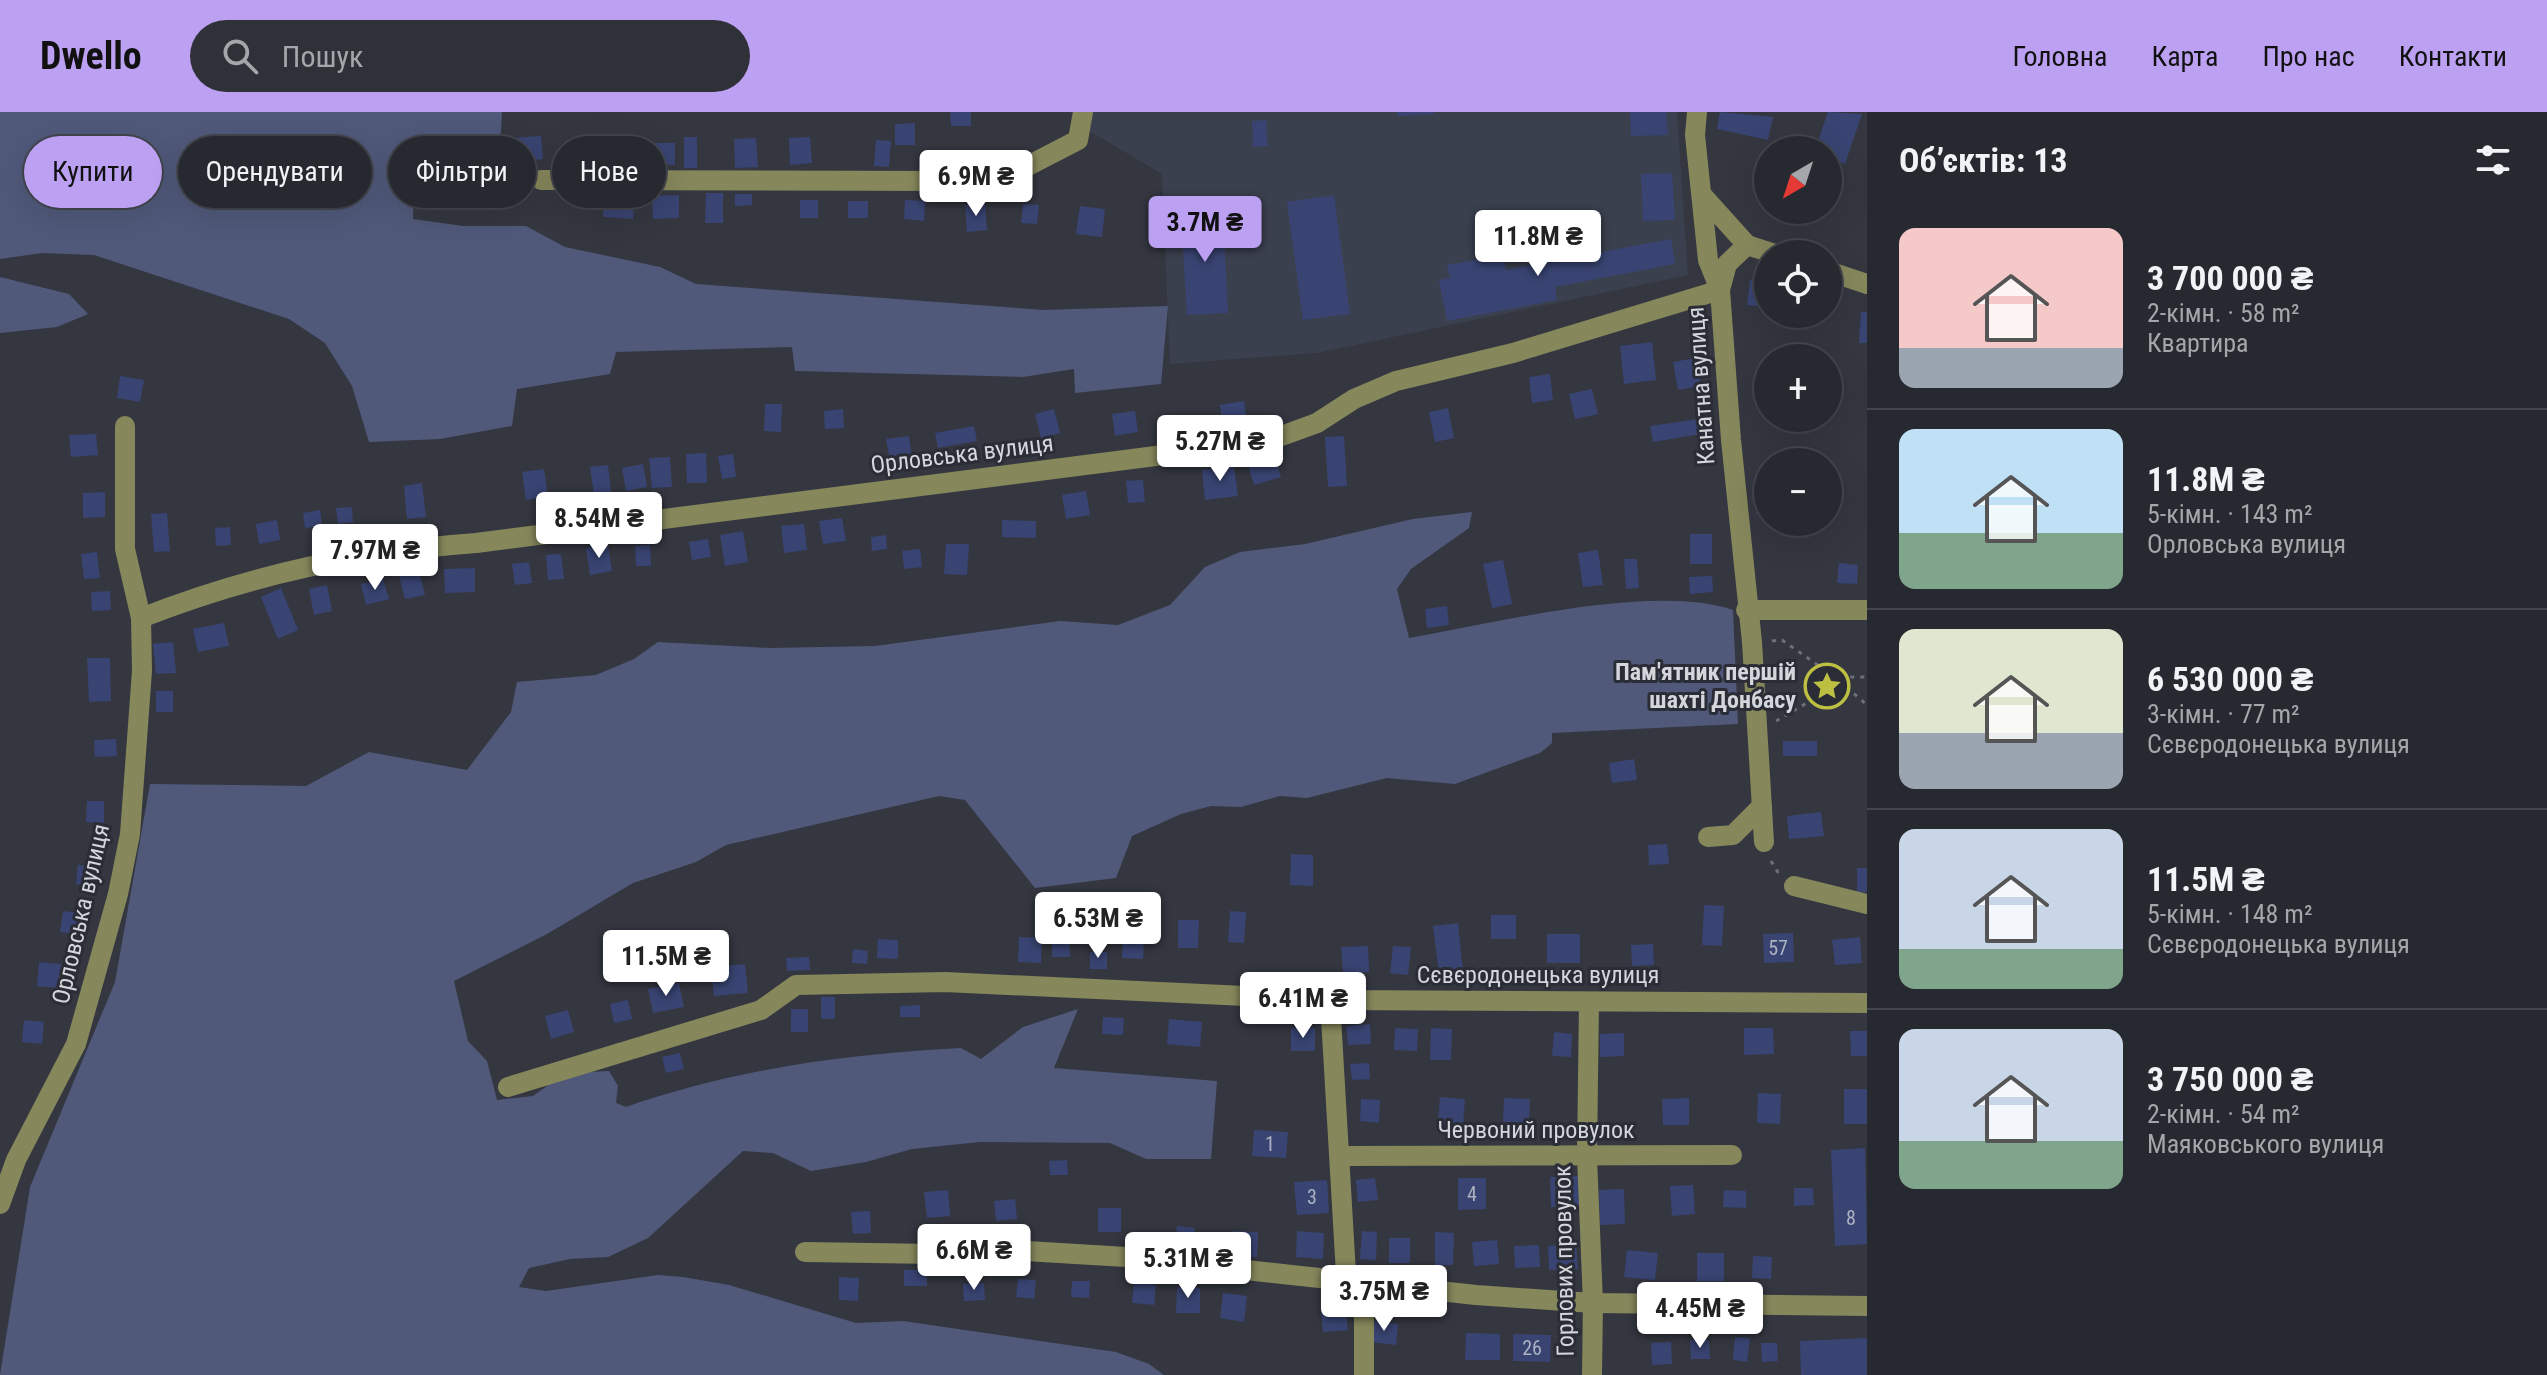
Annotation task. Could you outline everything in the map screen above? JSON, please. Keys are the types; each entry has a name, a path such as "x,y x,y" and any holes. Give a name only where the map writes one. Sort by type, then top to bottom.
{"street":[{"path":"541,180 952,181 1014,173 1078,140 1083,112"},
{"name":"Канатна вулиця","path":"1697,112 1695,135 1708,260 1720,290 1746,610 1752,642 1764,842"},
{"path":"1702,195 1747,245 1754,247"},
{"path":"1720,290 1727,264 1747,245"},
{"path":"1842,276 1867,284"},
{"name":"Орловська вулиця","path":"141,618 182,602 298,570 405,548 476,543 1265,442 1317,423 1354,399 1396,381 1513,353 1720,290"},
{"name":"Орловська вулиця","path":"0,1204 16,1160 76,1044 118,894 130,834 142,671 141,618 125,549 125,426"},
{"path":"1746,610 1867,610"},
{"path":"1708,837 1733,835 1762,806"},
{"path":"1794,886 1867,904"},
{"name":"Сєвєродонецька вулиця","path":"508,1087 761,1010 796,985 945,982 1330,1000 1867,1003"},
{"path":"1330,1000 1346,1274 1364,1291 1364,1375"},
{"name":"Горлових провулок","path":"1589,1002 1587,1157 1593,1303 1592,1375"},
{"name":"Червоний провулок","path":"1340,1156 1732,1155"},
{"path":"805,1252 936,1254 1010,1250 1126,1257 1354,1282 1593,1303 1867,1306"}],"path":[{"path":"1752,642 1782,640 1835,677 1867,705"},
{"path":"1817,697 1818,679 1824,676 1867,677"},
{"path":"1758,732 1817,697 1827,700 1835,696 1838,687 1835,677"},
{"path":"1764,842 1774,870 1794,886"}],"shaded area":[{"path":"0,112 502,112 501,136 388,136 388,208 413,208 413,219 463,226 526,226 565,247 660,267 696,284 1044,310 1168,306 1161,384 1075,393 1074,369 1023,377 795,371 792,347 616,352 610,374 517,389 512,426 440,439 369,442 352,386 325,343 289,319 94,255 42,253 0,259"},
{"path":"1092,112 1677,112 1688,275 1317,353 1170,364 1162,174 1088,130"},
{"path":"0,277 69,294 88,314 57,327 0,333"},
{"path":"1472,512 1469,528 1411,569 1397,589 1409,638 1528,615 1618,603 1700,603 1733,610 1738,724 1552,733 1552,743 1540,753 1455,784 1387,778 1307,798 1280,796 1241,807 1211,806 1181,814 1132,836 1116,878 1035,888 965,800 939,796 726,845 696,862 633,883 547,934 454,981 468,1041 487,1061 497,1100 533,1096 551,1083 588,1072 609,1071 618,1086 616,1103 626,1107 750,1073 833,1059 961,1048 981,1059 1023,1027 1078,1009 1054,1068 1217,1081 1211,1159 1146,1159 1110,1143 980,1142 912,1149 866,1162 811,1171 773,1153 743,1151 648,1238 608,1257 570,1259 529,1268 519,1287 546,1291 658,1275 683,1277 729,1285 856,1323 903,1321 1116,1352 1149,1364 1164,1375 0,1375 30,1187 115,982 150,784 306,786 369,752 467,770 511,712 517,682 596,675 634,659 658,642 770,648 875,646 1060,621 1118,625 1170,605 1205,567 1240,552 1305,544 1413,519"}],"building":[{"path":"950,112 971,112 971,126 951,126"},
{"path":"1397,112 1434,112 1434,114 1397,116"},
{"path":"1630,112 1666,112 1668,135 1631,136"},
{"path":"1720,112 1773,117 1769,136 1754,137 1717,129"},
{"path":"1828,112 1862,114 1845,164 1842,163 1842,136 1820,136"},
{"path":"1266,120 1268,146 1253,147 1252,121"},
{"path":"915,123 915,145 895,145 895,124"},
{"path":"536,136 541,136 543,159 536,160"},
{"path":"684,137 697,137 697,168 684,168"},
{"path":"810,137 812,163 790,165 789,138"},
{"path":"756,138 758,167 735,168 734,139"},
{"path":"876,140 891,141 889,167 874,166"},
{"path":"666,143 675,143 675,165 666,165"},
{"path":"1672,173 1675,220 1643,221 1641,174"},
{"path":"706,193 723,193 723,223 705,223"},
{"path":"735,194 752,194 752,205 735,206"},
{"path":"666,195 679,195 679,218 653,219 653,208 666,208"},
{"path":"1334,195 1350,314 1303,320 1287,202"},
{"path":"800,200 818,200 818,218 800,218"},
{"path":"905,200 925,201 924,221 904,219"},
{"path":"848,201 868,201 868,218 848,218"},
{"path":"985,204 987,230 967,232 965,205"},
{"path":"1023,204 1039,205 1037,224 1021,223"},
{"path":"1080,206 1105,209 1102,237 1076,234"},
{"path":"603,208 633,208 633,219 603,217"},
{"path":"1223,213 1228,313 1187,315 1181,216"},
{"path":"1671,239 1675,264 1555,287 1557,300 1447,321 1439,280 1450,278 1447,265 1503,255 1506,270"},
{"path":"1750,280 1754,280 1754,306 1747,305"},
{"path":"1861,312 1867,312 1867,343 1859,343"},
{"path":"1652,342 1656,380 1624,384 1620,346"},
{"path":"1696,358 1701,386 1678,390 1673,362"},
{"path":"1550,374 1553,400 1532,403 1529,377"},
{"path":"120,376 144,380 140,402 117,398"},
{"path":"1592,389 1598,414 1575,419 1569,394"},
{"path":"1244,401 1246,416 1222,420 1220,405"},
{"path":"765,404 782,404 781,432 764,431"},
{"path":"1448,408 1454,438 1435,442 1429,412"},
{"path":"843,409 844,428 825,429 824,411"},
{"path":"1054,409 1060,433 1041,438 1035,414"},
{"path":"1135,411 1138,432 1115,436 1112,414"},
{"path":"1698,419 1701,434 1653,442 1650,426"},
{"path":"974,426 977,441 938,448 935,433"},
{"path":"96,434 98,455 71,457 69,435"},
{"path":"909,436 912,457 890,461 886,439"},
{"path":"1344,436 1347,486 1328,487 1325,437"},
{"path":"706,453 707,483 687,483 686,454"},
{"path":"733,454 736,477 722,479 718,456"},
{"path":"1274,454 1281,477 1254,485 1247,462"},
{"path":"670,457 672,487 652,488 649,458"},
{"path":"643,464 647,487 626,491 622,468"},
{"path":"608,465 611,492 594,494 590,467"},
{"path":"1234,466 1238,496 1205,500 1202,470"},
{"path":"544,469 548,496 526,500 522,472"},
{"path":"1143,480 1145,502 1128,503 1126,481"},
{"path":"422,483 426,517 407,519 404,486"},
{"path":"1086,491 1090,515 1066,519 1062,495"},
{"path":"105,492 105,517 83,518 83,493"},
{"path":"352,507 353,522 338,524 336,508"},
{"path":"320,510 322,526 305,528 303,513"},
{"path":"167,513 170,551 154,552 151,514"},
{"path":"842,518 846,541 823,544 819,521"},
{"path":"277,520 280,540 259,544 256,524"},
{"path":"1002,520 1036,521 1036,538 1002,537"},
{"path":"804,524 807,550 784,553 781,526"},
{"path":"230,527 231,545 216,546 215,528"},
{"path":"743,531 748,562 725,566 720,535"},
{"path":"1690,534 1712,534 1712,564 1690,564"},
{"path":"886,535 887,549 872,551 871,537"},
{"path":"708,539 711,557 692,560 689,542"},
{"path":"946,544 969,544 967,575 944,574"},
{"path":"608,545 612,571 590,575 586,548"},
{"path":"650,545 651,566 636,566 635,546"},
{"path":"920,549 922,567 904,569 902,551"},
{"path":"1598,550 1603,585 1583,587 1578,553"},
{"path":"97,552 100,578 84,579 81,554"},
{"path":"561,554 564,579 548,580 546,555"},
{"path":"1624,559 1637,559 1639,588 1626,589"},
{"path":"1503,560 1512,604 1492,608 1483,564"},
{"path":"529,562 532,583 515,585 512,564"},
{"path":"1839,563 1858,565 1857,584 1837,583"},
{"path":"418,567 425,595 405,599 398,572"},
{"path":"475,568 475,592 445,593 444,569"},
{"path":"1712,576 1713,592 1690,594 1689,577"},
{"path":"383,579 389,599 366,605 361,584"},
{"path":"327,585 332,611 314,615 309,589"},
{"path":"281,588 298,630 278,639 261,597"},
{"path":"110,591 111,610 92,611 91,592"},
{"path":"1447,606 1449,625 1427,628 1425,609"},
{"path":"224,623 229,646 198,652 193,629"},
{"path":"173,642 176,673 156,674 153,644"},
{"path":"87,658 110,658 111,701 89,702"},
{"path":"156,691 173,691 173,712 156,712"},
{"path":"116,739 117,756 95,757 94,740"},
{"path":"1783,741 1817,741 1817,756 1783,756"},
{"path":"1634,759 1637,780 1612,783 1609,763"},
{"path":"87,801 104,801 104,823 86,822"},
{"path":"1821,812 1824,836 1789,839 1787,816"},
{"path":"1667,844 1669,864 1649,865 1648,845"},
{"path":"1291,854 1313,855 1313,886 1290,885"},
{"path":"78,865 93,867 90,886 76,884"},
{"path":"1857,868 1867,868 1867,892 1857,892"},
{"path":"1704,905 1724,906 1722,946 1702,945"},
{"path":"63,911 81,913 79,935 60,932"},
{"path":"1230,911 1246,912 1244,943 1228,942"},
{"path":"1491,915 1516,915 1516,939 1491,939"},
{"path":"1178,920 1199,920 1198,948 1178,948"},
{"path":"1458,923 1463,972 1439,974 1433,926"},
{"path":"1793,933 1794,962 1764,963 1763,934"},
{"path":"1052,934 1069,934 1070,957 1052,957"},
{"path":"1123,934 1144,935 1143,959 1122,958"},
{"path":"1547,934 1580,934 1580,963 1547,963"},
{"path":"1019,937 1042,938 1041,963 1018,962"},
{"path":"1860,937 1862,963 1835,965 1832,940"},
{"path":"878,939 898,940 898,959 877,958"},
{"path":"1653,944 1654,965 1632,966 1631,945"},
{"path":"1368,946 1369,972 1343,974 1341,947"},
{"path":"1393,946 1411,947 1408,975 1390,973"},
{"path":"853,949 868,951 867,964 852,963"},
{"path":"1090,952 1107,952 1107,969 1090,969"},
{"path":"809,957 810,970 787,971 786,958"},
{"path":"39,962 61,964 58,988 37,986"},
{"path":"745,964 748,993 714,996 711,967"},
{"path":"679,983 684,1007 653,1013 648,989"},
{"path":"821,997 835,997 835,1019 821,1019"},
{"path":"628,1000 632,1019 614,1023 610,1004"},
{"path":"920,1005 920,1017 900,1017 900,1006"},
{"path":"791,1009 808,1009 808,1032 791,1032"},
{"path":"568,1010 574,1032 551,1039 545,1016"},
{"path":"1103,1017 1124,1018 1123,1035 1102,1034"},
{"path":"1169,1019 1202,1022 1200,1047 1167,1044"},
{"path":"24,1020 44,1022 42,1044 22,1042"},
{"path":"1370,1024 1371,1044 1348,1045 1346,1026"},
{"path":"1291,1028 1315,1028 1315,1051 1291,1051"},
{"path":"1395,1028 1418,1029 1417,1051 1394,1050"},
{"path":"1431,1028 1452,1029 1451,1060 1430,1060"},
{"path":"1744,1028 1773,1028 1774,1054 1744,1055"},
{"path":"1850,1031 1867,1031 1867,1056 1851,1056"},
{"path":"1554,1032 1572,1034 1571,1057 1552,1056"},
{"path":"1624,1033 1624,1056 1600,1057 1600,1034"},
{"path":"680,1053 684,1069 666,1073 662,1057"},
{"path":"1369,1063 1370,1079 1352,1080 1350,1064"},
{"path":"1844,1089 1867,1089 1867,1124 1844,1124"},
{"path":"1758,1093 1781,1094 1780,1124 1757,1123"},
{"path":"1440,1097 1465,1099 1463,1125 1438,1123"},
{"path":"1504,1098 1530,1099 1529,1123 1503,1122"},
{"path":"1689,1098 1689,1125 1663,1125 1662,1099"},
{"path":"1361,1099 1380,1100 1379,1123 1360,1121"},
{"path":"1254,1130 1288,1132 1286,1158 1252,1156"},
{"path":"1865,1148 1867,1244 1835,1246 1831,1150"},
{"path":"1067,1160 1068,1175 1050,1175 1049,1161"},
{"path":"1581,1176 1582,1206 1551,1207 1550,1177"},
{"path":"1375,1178 1378,1200 1358,1202 1356,1180"},
{"path":"1458,1178 1486,1178 1486,1209 1458,1210"},
{"path":"1327,1180 1329,1213 1297,1215 1294,1182"},
{"path":"1693,1185 1695,1214 1672,1216 1670,1186"},
{"path":"1794,1188 1813,1188 1814,1205 1794,1206"},
{"path":"1624,1189 1625,1224 1600,1225 1599,1190"},
{"path":"948,1190 950,1216 927,1218 924,1192"},
{"path":"1724,1190 1746,1191 1746,1208 1723,1207"},
{"path":"1015,1199 1017,1219 996,1221 994,1201"},
{"path":"1098,1208 1121,1208 1121,1232 1098,1232"},
{"path":"870,1211 871,1233 853,1234 851,1212"},
{"path":"1177,1226 1195,1228 1192,1247 1175,1245"},
{"path":"1232,1231 1258,1232 1257,1257 1231,1256"},
{"path":"1297,1231 1324,1233 1323,1259 1296,1257"},
{"path":"1362,1231 1377,1232 1376,1260 1360,1259"},
{"path":"1435,1232 1454,1233 1453,1265 1435,1265"},
{"path":"1389,1238 1410,1238 1410,1263 1389,1263"},
{"path":"1497,1240 1499,1264 1474,1266 1472,1242"},
{"path":"1576,1244 1578,1269 1549,1270 1548,1246"},
{"path":"1539,1245 1540,1267 1515,1268 1514,1246"},
{"path":"1627,1250 1658,1253 1655,1280 1624,1277"},
{"path":"1697,1253 1724,1253 1724,1281 1697,1281"},
{"path":"1753,1256 1772,1257 1771,1279 1752,1278"},
{"path":"904,1270 927,1270 927,1286 904,1286"},
{"path":"839,1277 859,1278 858,1301 839,1300"},
{"path":"1018,1279 1036,1280 1034,1299 1016,1297"},
{"path":"1072,1281 1090,1281 1089,1298 1071,1297"},
{"path":"1134,1282 1156,1285 1154,1305 1132,1303"},
{"path":"984,1283 985,1300 964,1301 963,1284"},
{"path":"1177,1287 1200,1288 1200,1313 1176,1313"},
{"path":"1223,1293 1247,1296 1244,1322 1220,1318"},
{"path":"1346,1310 1348,1330 1323,1332 1321,1311"},
{"path":"1372,1321 1398,1324 1396,1345 1370,1342"},
{"path":"1466,1333 1500,1334 1500,1360 1465,1360"},
{"path":"1513,1334 1551,1335 1550,1362 1513,1361"},
{"path":"1735,1337 1750,1338 1747,1362 1733,1360"},
{"path":"1867,1338 1867,1375 1801,1375 1800,1341"},
{"path":"1690,1340 1709,1340 1710,1359 1691,1359"},
{"path":"1671,1342 1672,1364 1652,1365 1651,1343"},
{"path":"1761,1343 1777,1343 1778,1361 1762,1362"}],"place":[{"name":"Пам'ятник першій шахті Донбасу","path":"1827,686"}]}
